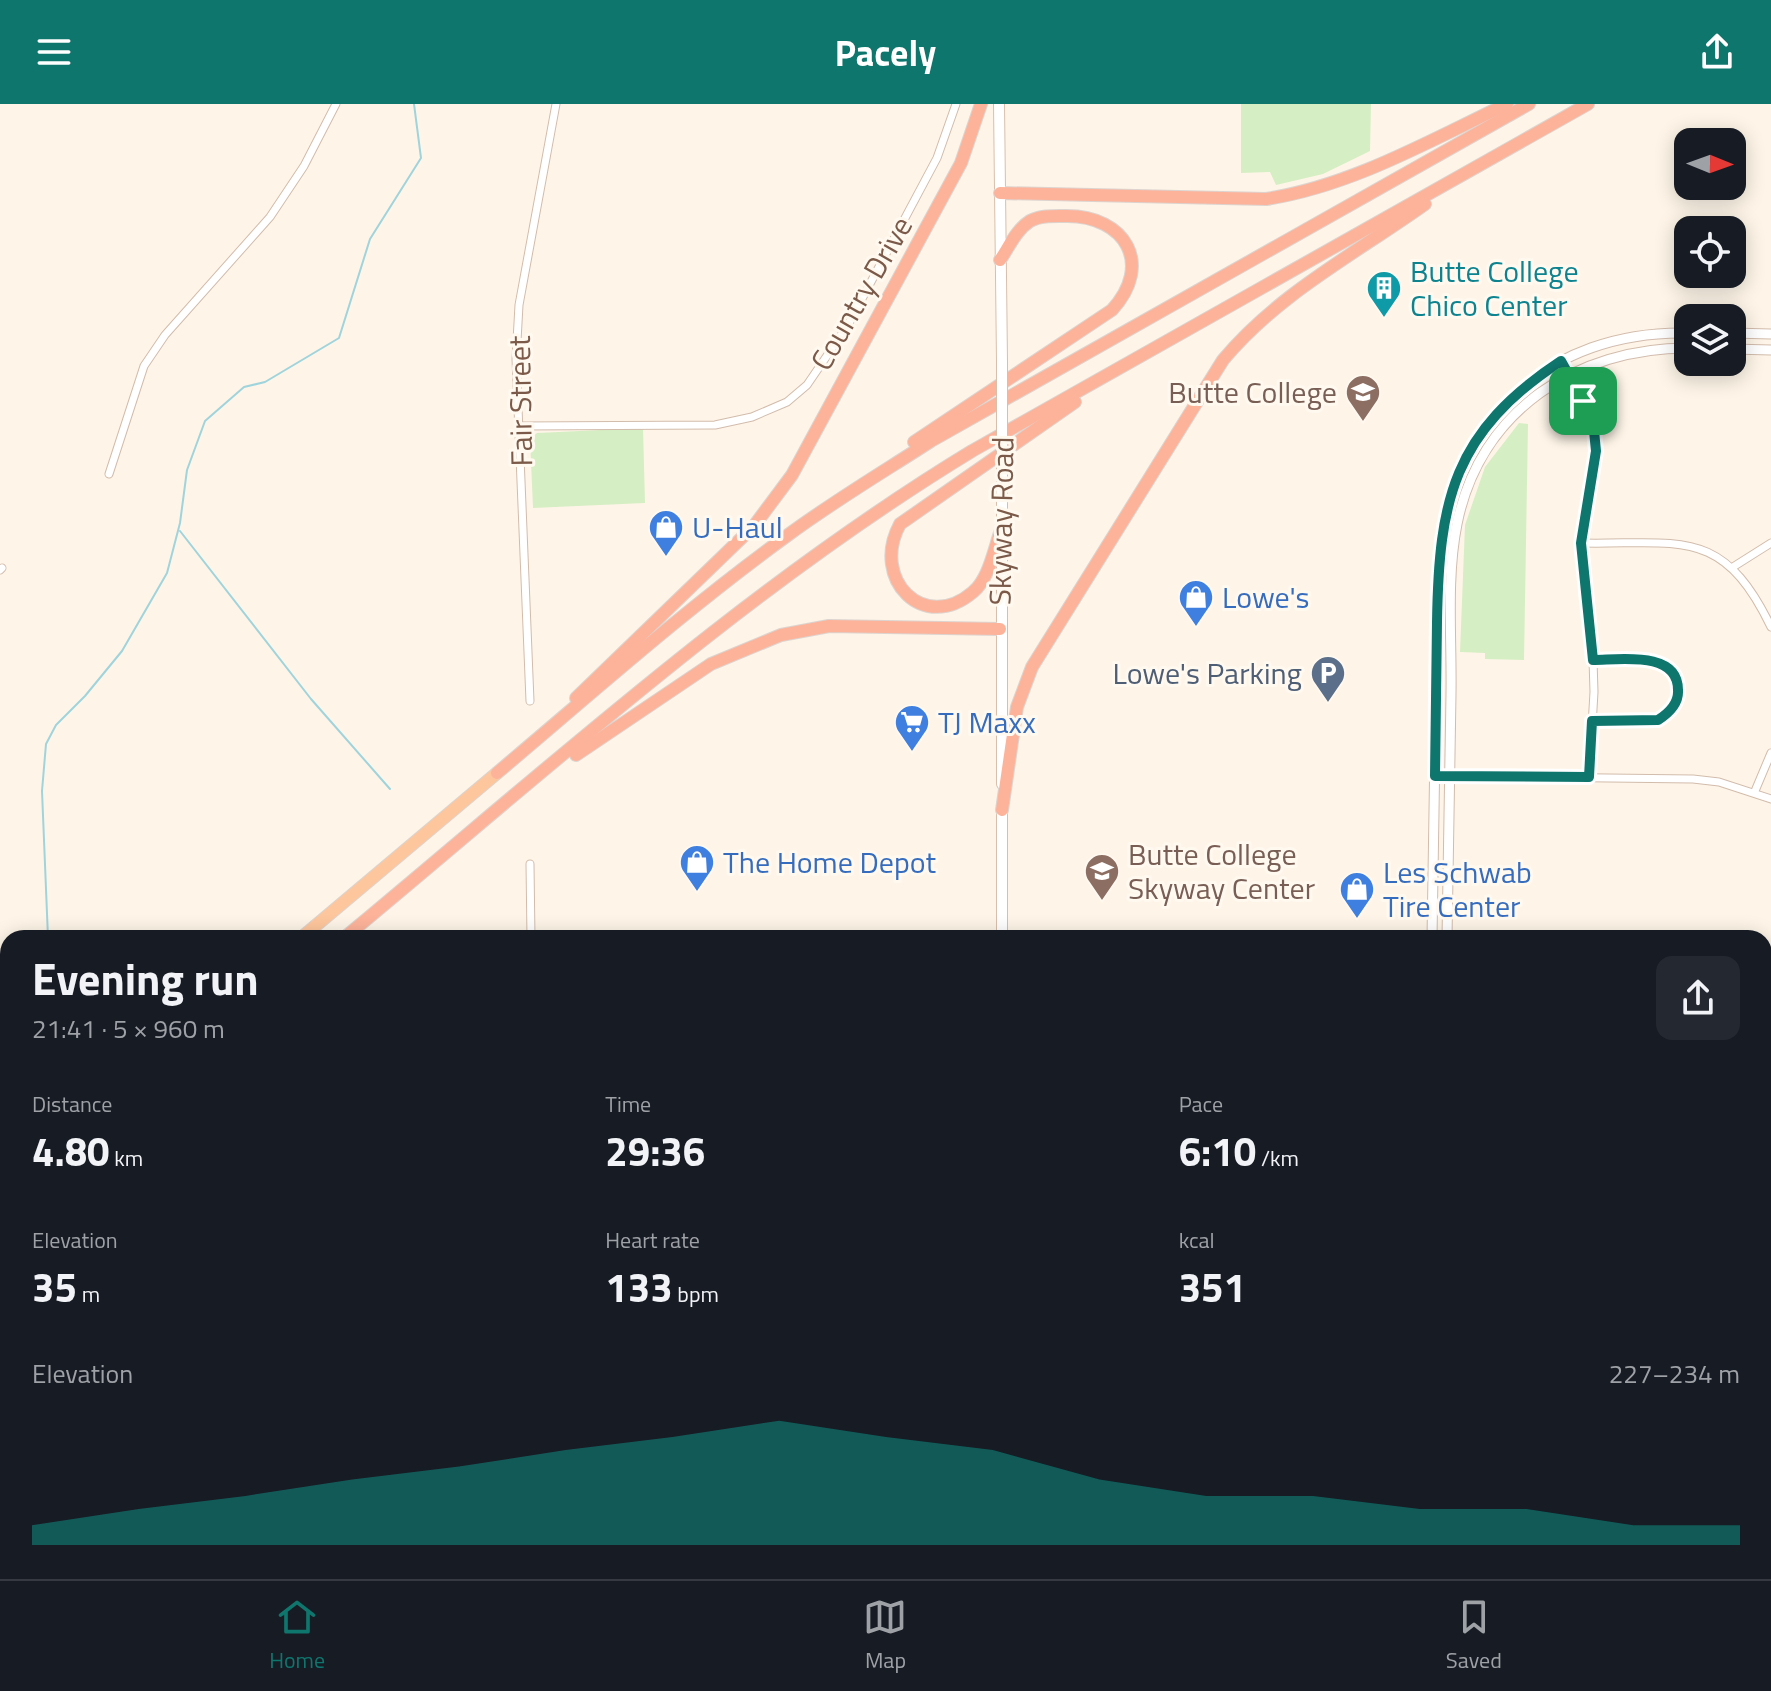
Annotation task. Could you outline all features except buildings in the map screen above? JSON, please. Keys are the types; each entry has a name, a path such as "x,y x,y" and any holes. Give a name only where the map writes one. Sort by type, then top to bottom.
{"highway":[{"path":"525,750 549,721 722,558 774,501 792,475 961,163 981,104"},
{"path":"1000,193 1266,199 1298,194 1367,170 1507,104"},
{"path":"311,930 727,582 788,535 931,441 1529,104"},
{"path":"354,930 733,614 878,508 959,459 1588,104"},
{"path":"1002,810 1017,707 1032,667 1223,360 1250,328 1295,291 1482,164"},
{"path":"865,483 907,447 1112,310 1130,282 1132,265 1118,233 1103,221 1085,216 1046,216 1032,220 1019,231 1000,260"},
{"path":"1001,530 981,583 959,600 931,606 919,602 899,588 892,575 890,546 900,524 1143,356"},
{"path":"520,793 711,664 757,643 829,626 1000,629"}],"main road":[{"name":"Skyway Road","path":"999,104 1002,930"}],"street":[{"path":"109,474 144,366 165,335 270,217 304,166 336,104"},
{"name":"Fair Street","path":"530,701 516,359 519,305 556,104"},
{"name":"Country Drive","path":"519,426 715,425 752,417 787,402 807,385 848,325 937,158 956,104"},
{"path":"1432,930 1438,558 1450,493 1480,433 1526,384 1561,361 1613,340 1642,334 1674,333"},
{"path":"1746,333 1771,334"},
{"path":"1447,930 1453,556 1466,491 1481,459 1504,426 1533,398 1568,374 1626,353 1674,349"},
{"path":"1746,349 1771,350"},
{"path":"1561,361 1594,431 1596,451 1581,543 1593,660 1589,777"},
{"path":"1581,543 1696,546 1733,567 1771,627"},
{"path":"1733,567 1771,543"},
{"path":"1592,721 1658,720 1675,704 1679,694 1677,681 1661,664 1649,660 1593,660"},
{"path":"1755,791 1771,753"},
{"path":"1435,776 1693,779 1755,791 1771,799"},
{"path":"530,864 531,930"}],"green space":[{"path":"1241,104 1371,104 1370,151 1323,174 1276,185 1270,172 1241,173"},
{"path":"1519,423 1528,424 1524,660 1485,659 1485,653 1460,652 1465,525 1485,467"},
{"path":"643,428 645,503 533,508 530,439 537,433"}],"waterway":[{"path":"48,930 42,791 46,744 56,725 122,651 167,573 180,523 187,470 205,421 244,387 265,382 339,338 370,239 421,158 414,104"},
{"path":"180,531 311,699 390,789"}],"place":[{"name":"Butte College Chico Center","path":"1384,319"},
{"name":"Butte College","path":"1363,423"},
{"name":"U-Haul","path":"666,558"},
{"name":"Lowe's","path":"1196,628"},
{"name":"Lowe's Parking","path":"1328,704"},
{"name":"TJ Maxx","path":"912,753"},
{"name":"The Home Depot","path":"697,893"},
{"name":"Butte College Skyway Center","path":"1102,902"},
{"name":"Les Schwab Tire Center","path":"1357,920"}],"route":[{"path":"1561,361 1583,401 1594,431 1596,451 1581,543 1593,660 1649,660 1661,664 1671,670 1679,694 1667,714 1658,720 1592,721 1589,777 1435,776 1438,558 1443,520 1461,464 1480,433 1526,384 1561,361"}]}
